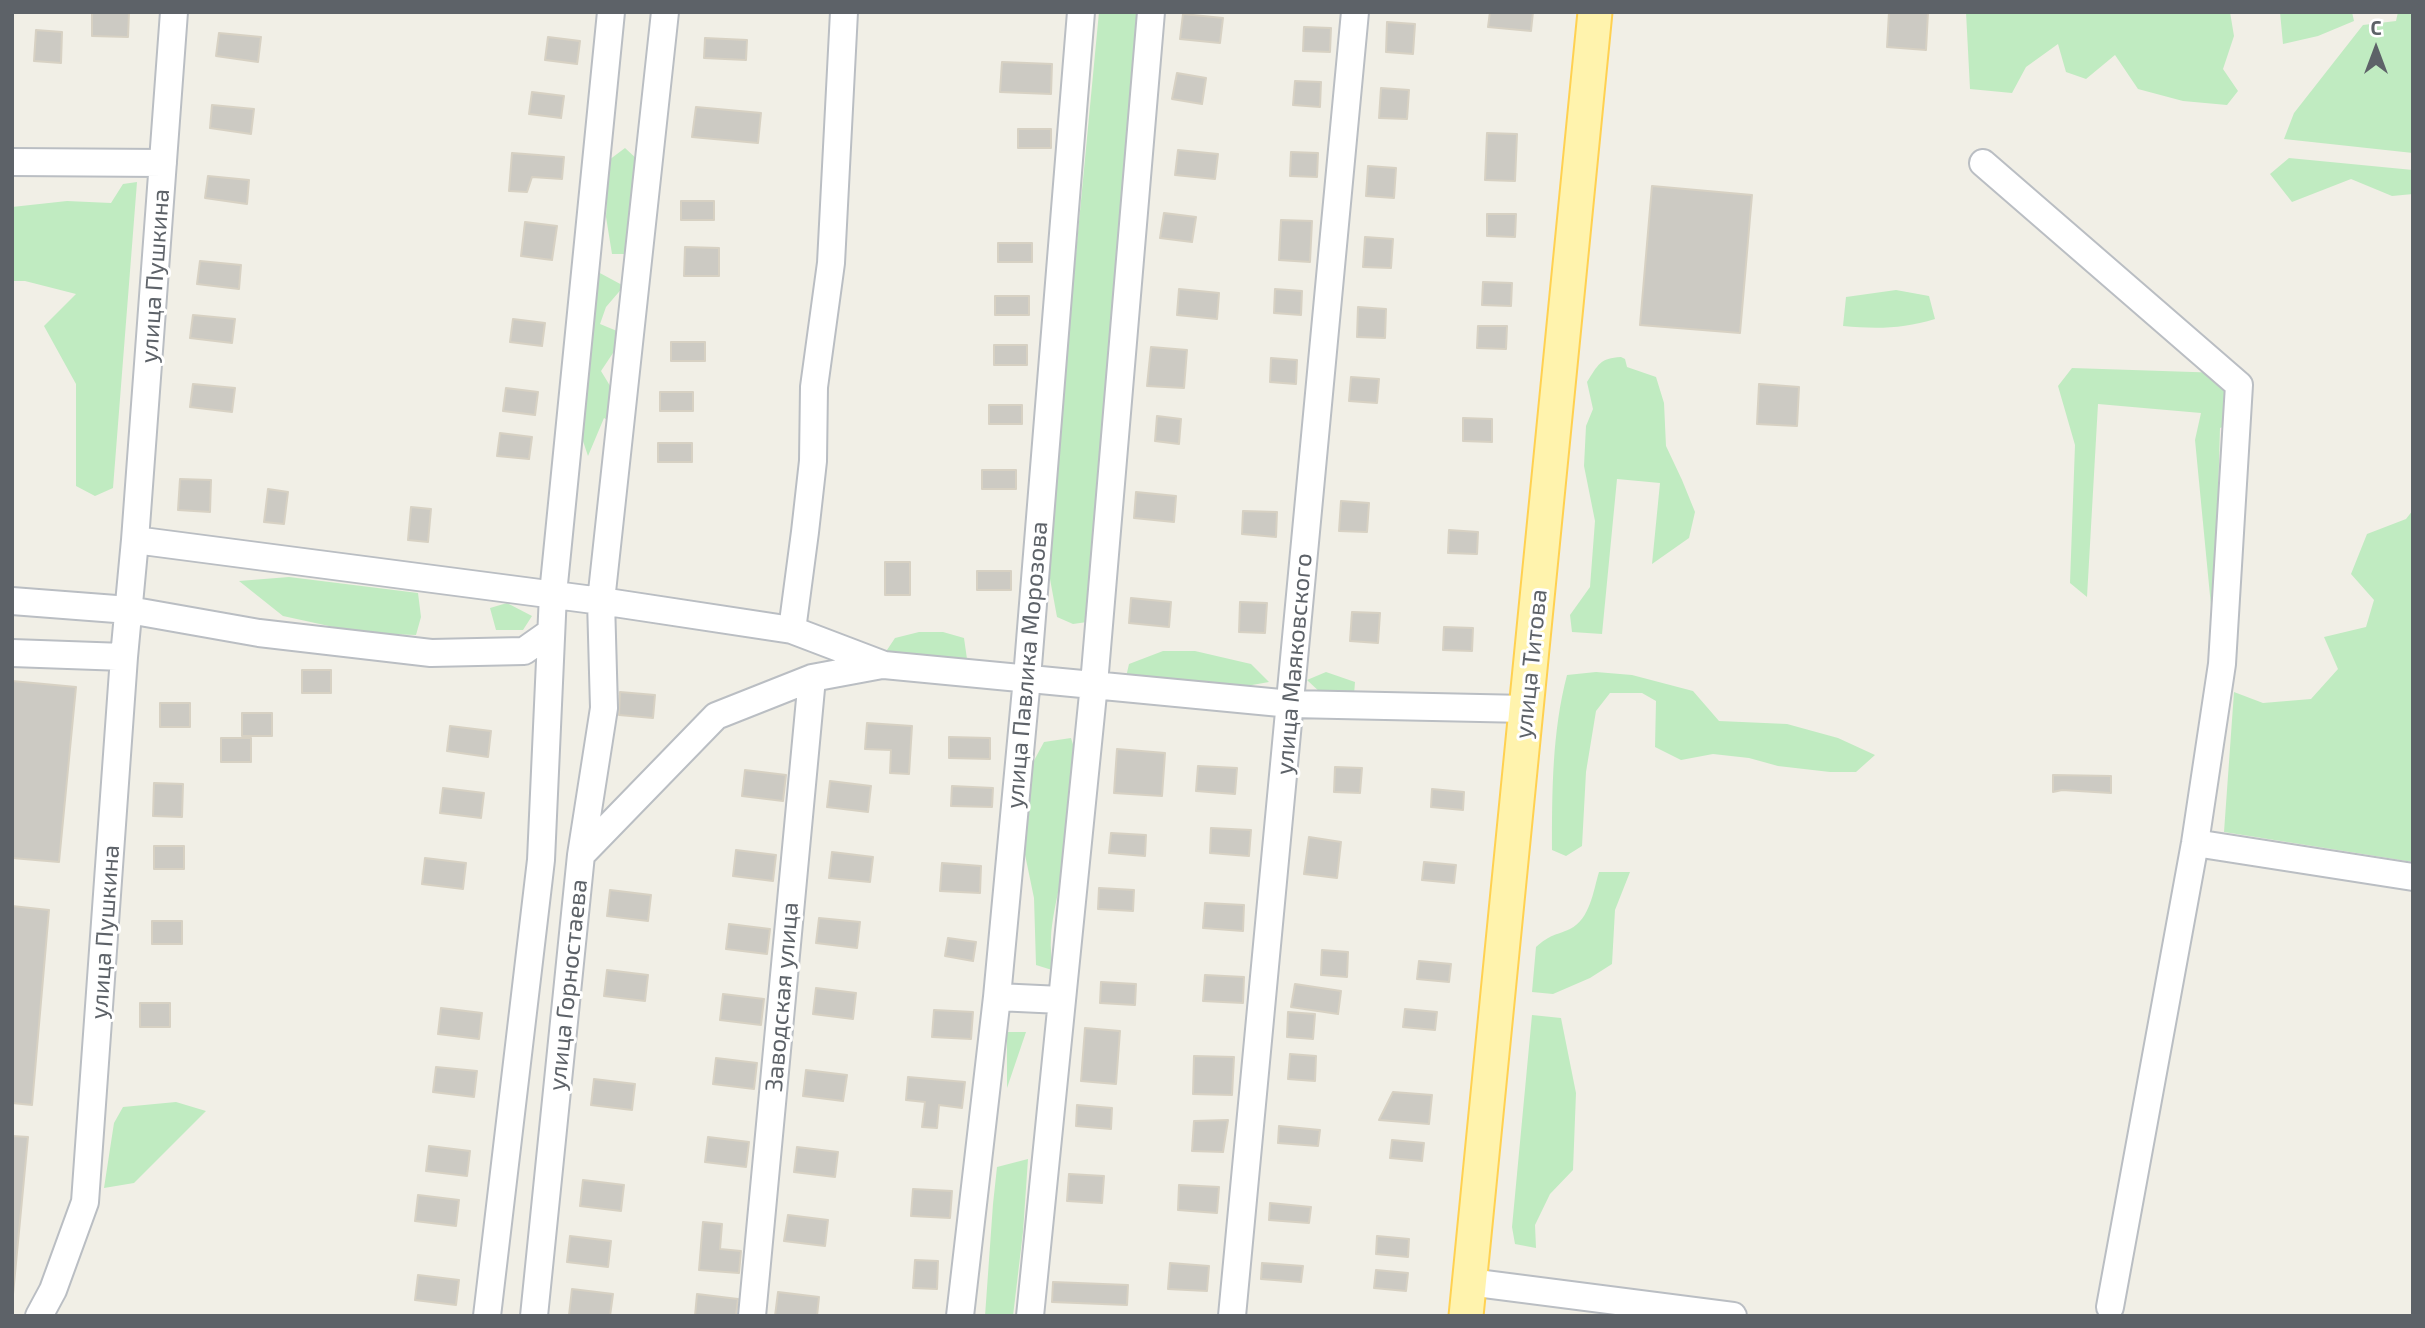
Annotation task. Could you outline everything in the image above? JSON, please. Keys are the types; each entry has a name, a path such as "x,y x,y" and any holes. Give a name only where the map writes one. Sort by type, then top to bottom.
{"main road":[{"name":"улица Титова","path":"1466,1316 1595,12"}],"street":[{"name":"улица Пушкина","path":"39,1316 54,1290 85,1202 174,12"},
{"name":"улица Горностаева","path":"487,1316 541,860 553,594 611,12"},
{"path":"581,855 604,708 601,601 665,12"},
{"path":"792,630 813,461 814,387 831,263 844,12"},
{"name":"улица Павлика Морозова","path":"960,1316 997,997 1027,678 1081,12"},
{"path":"1030,1316 1094,684 1152,12"},
{"name":"улица Маяковского","path":"1233,1316 1355,12"},
{"path":"12,162 163,163"},
{"path":"1983,163 2239,385 2222,664 2194,843 2106,1313"},
{"path":"135,540 553,594 792,630 884,665 1291,704 1527,709"},
{"path":"12,601 129,610 259,633 431,653 524,651 551,632"},
{"path":"12,653 124,657"},
{"name":"улица Горностаева","path":"534,1316 581,855 716,716 812,678 884,665"},
{"name":"Заводская улица","path":"752,1316 812,678"},
{"path":"2194,843 2413,877"},
{"path":"997,997 1061,1000"},
{"path":"1469,1282 1733,1316"}],"green space":[{"path":"1099,12 1145,12 1087,622 1073,624 1057,617 1050,579 1049,536"},
{"path":"1966,12 2230,12 2234,36 2223,69 2238,91 2227,105 2183,101 2138,89 2115,55 2086,79 2066,72 2058,44 2026,67 2012,93 1970,89"},
{"path":"2280,12 2352,12 2354,21 2318,36 2283,44"},
{"path":"2398,12 2413,12 2413,153 2284,139 2294,113 2363,25 2396,21"},
{"path":"625,148 638,160 630,254 612,254 606,217 609,160"},
{"path":"2289,158 2413,170 2413,194 2392,196 2351,179 2292,202 2270,174"},
{"path":"137,182 113,488 95,496 76,486 76,384 44,326 76,294 25,281 12,281 12,207 67,201 111,203 123,184"},
{"path":"598,272 624,286 606,307 600,324 617,331 615,350 601,371 615,394 614,424 604,418 588,456 583,441 583,427"},
{"path":"1896,290 1929,296 1935,319 1889,327 1843,326 1846,297"},
{"path":"1608,359 1625,359 1627,367 1656,377 1664,403 1666,446 1695,512 1689,538 1652,564 1660,483 1617,479 1602,634 1572,632 1570,615 1590,587 1595,521 1584,466 1586,426 1593,409 1587,382 1600,364"},
{"path":"2072,368 2223,373 2249,417 2220,428 2214,637 2195,440 2201,413 2098,404 2087,597 2070,583 2075,445 2058,386"},
{"path":"2413,510 2413,862 2224,832 2234,692 2263,703 2311,699 2338,669 2324,637 2366,627 2374,600 2351,574 2367,534 2406,519"},
{"path":"289,577 418,593 421,617 416,635 361,633 283,616 239,581"},
{"path":"507,603 532,616 523,630 496,630 490,608"},
{"path":"919,632 943,632 964,638 967,659 937,667 885,653 895,638"},
{"path":"1163,651 1195,651 1251,664 1269,682 1190,696 1126,677 1129,664"},
{"path":"1326,672 1355,682 1354,695 1323,695 1307,680"},
{"path":"1596,672 1632,675 1693,691 1719,721 1787,724 1838,738 1875,755 1856,772 1778,766 1749,758 1713,754 1681,760 1655,747 1656,701 1642,693 1610,693 1596,711 1586,772 1582,846 1566,856 1552,850 1558,718 1567,675"},
{"path":"1071,738 1077,762 1076,812 1054,912 1052,970 1036,965 1034,898 1023,845 1030,768 1044,742"},
{"path":"1599,872 1630,872 1615,910 1612,964 1590,978 1553,994 1532,992 1536,947 1549,937 1577,925 1590,904"},
{"path":"1532,1015 1561,1018 1576,1093 1573,1170 1550,1194 1535,1225 1536,1248 1515,1244 1512,1227"},
{"path":"1007,1032 1026,1032 1007,1088"},
{"path":"176,1102 206,1111 134,1183 104,1188 114,1123 123,1107"},
{"path":"1028,1159 1013,1316 985,1316 997,1167"}],"building":[{"path":"92,12 129,12 128,37 92,36"},
{"path":"1490,12 1533,12 1531,31 1488,27"},
{"path":"1889,12 1928,12 1926,50 1887,47"},
{"path":"1183,14 1223,18 1220,43 1180,39"},
{"path":"1387,22 1415,24 1413,54 1386,52"},
{"path":"1304,27 1331,28 1330,52 1303,51"},
{"path":"36,30 62,32 61,63 34,61"},
{"path":"219,33 261,37 258,62 216,56"},
{"path":"548,37 580,41 577,64 545,60"},
{"path":"705,38 747,40 746,60 704,58"},
{"path":"1002,62 1052,64 1051,94 1000,92"},
{"path":"1177,73 1206,78 1202,104 1172,99"},
{"path":"1295,81 1321,82 1320,107 1293,105"},
{"path":"1381,88 1409,90 1407,119 1379,118"},
{"path":"532,92 564,96 561,118 529,114"},
{"path":"212,105 254,109 251,134 210,128"},
{"path":"696,107 761,113 758,143 692,137"},
{"path":"1018,129 1051,129 1051,148 1018,148"},
{"path":"1487,133 1517,134 1515,181 1485,180"},
{"path":"1178,150 1218,154 1215,179 1175,175"},
{"path":"1291,152 1318,153 1317,177 1290,176"},
{"path":"512,153 564,157 562,179 532,177 527,192 509,191"},
{"path":"1368,166 1396,168 1394,198 1366,196"},
{"path":"208,176 249,180 247,204 205,198"},
{"path":"1652,186 1752,195 1740,333 1640,325"},
{"path":"681,201 714,201 714,220 681,220"},
{"path":"1164,213 1196,217 1192,242 1160,238"},
{"path":"1487,214 1516,214 1515,237 1487,236"},
{"path":"1281,220 1312,221 1310,262 1279,260"},
{"path":"525,222 557,226 552,260 521,256"},
{"path":"1365,237 1393,239 1391,268 1363,267"},
{"path":"998,243 1032,243 1032,262 998,262"},
{"path":"685,247 719,248 719,276 684,276"},
{"path":"200,261 241,265 239,289 197,284"},
{"path":"1483,282 1512,283 1511,306 1482,305"},
{"path":"1179,289 1219,293 1217,319 1177,315"},
{"path":"1275,289 1302,291 1301,315 1274,313"},
{"path":"995,296 1029,296 1029,315 995,315"},
{"path":"1358,307 1386,309 1385,338 1357,337"},
{"path":"193,315 235,319 232,343 190,338"},
{"path":"513,319 545,323 542,346 510,342"},
{"path":"1478,326 1507,326 1506,349 1477,348"},
{"path":"671,342 705,342 705,361 671,361"},
{"path":"994,345 1027,345 1027,365 994,365"},
{"path":"1151,347 1187,350 1184,388 1147,386"},
{"path":"1271,358 1297,360 1296,384 1270,382"},
{"path":"1351,377 1379,379 1377,403 1349,401"},
{"path":"193,384 235,388 232,412 190,407"},
{"path":"1759,384 1799,387 1797,426 1757,424"},
{"path":"506,388 538,392 535,415 503,411"},
{"path":"660,392 693,392 693,411 660,411"},
{"path":"989,405 1022,405 1022,424 989,424"},
{"path":"1157,416 1181,419 1179,444 1155,441"},
{"path":"1463,418 1492,419 1492,442 1463,441"},
{"path":"500,433 532,437 529,459 497,456"},
{"path":"658,443 692,443 692,462 658,462"},
{"path":"982,470 1016,470 1016,489 982,489"},
{"path":"180,479 211,480 210,512 178,510"},
{"path":"268,489 288,492 284,524 264,522"},
{"path":"1136,492 1176,496 1174,522 1134,518"},
{"path":"1341,501 1369,503 1367,532 1339,531"},
{"path":"411,507 431,509 428,542 408,540"},
{"path":"1243,511 1277,512 1276,537 1242,534"},
{"path":"1449,530 1478,532 1477,554 1448,553"},
{"path":"885,562 910,562 910,595 885,595"},
{"path":"977,571 1011,571 1011,590 977,590"},
{"path":"1131,598 1171,602 1169,627 1129,623"},
{"path":"1240,602 1267,603 1265,633 1239,632"},
{"path":"1352,612 1380,613 1378,643 1350,641"},
{"path":"1444,627 1473,628 1472,651 1443,650"},
{"path":"302,670 331,670 331,693 302,693"},
{"path":"12,681 76,687 59,862 12,858"},
{"path":"620,692 655,695 653,718 619,715"},
{"path":"160,703 190,703 190,727 160,727"},
{"path":"242,713 272,713 272,736 242,736"},
{"path":"867,723 912,726 909,774 890,773 891,750 865,749"},
{"path":"450,726 491,731 488,757 447,751"},
{"path":"949,737 990,738 990,759 949,758"},
{"path":"221,738 251,738 251,762 221,762"},
{"path":"1117,749 1165,753 1162,796 1114,793"},
{"path":"1198,766 1237,768 1235,794 1196,791"},
{"path":"1335,767 1362,768 1360,793 1334,792"},
{"path":"745,770 786,775 783,801 742,796"},
{"path":"2053,775 2111,776 2111,793 2062,790 2053,792"},
{"path":"830,781 871,786 868,812 827,807"},
{"path":"154,783 183,784 182,817 153,816"},
{"path":"952,786 993,788 992,807 951,806"},
{"path":"443,788 484,793 481,818 440,813"},
{"path":"1432,789 1464,792 1463,810 1431,807"},
{"path":"1211,828 1251,830 1249,856 1210,853"},
{"path":"1111,833 1146,835 1145,856 1109,853"},
{"path":"1309,837 1341,842 1337,878 1304,874"},
{"path":"154,846 184,846 184,869 154,869"},
{"path":"736,850 776,855 773,881 733,876"},
{"path":"832,852 873,857 870,882 829,878"},
{"path":"425,858 466,863 463,889 422,884"},
{"path":"1424,862 1456,865 1454,883 1422,880"},
{"path":"942,863 981,866 980,893 940,891"},
{"path":"1099,888 1134,890 1133,911 1098,909"},
{"path":"610,890 651,895 648,921 607,916"},
{"path":"1205,903 1244,905 1243,931 1203,928"},
{"path":"12,906 49,910 32,1105 12,1103"},
{"path":"819,918 860,922 857,948 816,943"},
{"path":"152,921 182,921 182,944 152,944"},
{"path":"729,924 770,929 767,954 726,949"},
{"path":"948,938 976,942 973,961 945,956"},
{"path":"1322,950 1348,952 1347,977 1321,975"},
{"path":"1419,961 1451,964 1449,982 1417,979"},
{"path":"607,970 648,975 645,1001 604,996"},
{"path":"1205,975 1244,977 1243,1003 1203,1001"},
{"path":"1101,982 1136,984 1135,1005 1100,1003"},
{"path":"1295,984 1341,991 1338,1014 1291,1007"},
{"path":"816,988 856,993 853,1019 813,1014"},
{"path":"723,994 764,999 761,1025 720,1020"},
{"path":"140,1003 170,1003 170,1027 140,1027"},
{"path":"441,1008 482,1013 479,1039 438,1034"},
{"path":"1405,1009 1437,1012 1435,1030 1403,1027"},
{"path":"934,1010 973,1012 971,1039 932,1037"},
{"path":"1288,1012 1315,1014 1313,1039 1287,1037"},
{"path":"1085,1028 1120,1031 1116,1084 1081,1081"},
{"path":"1290,1054 1316,1056 1315,1081 1288,1079"},
{"path":"1194,1056 1234,1057 1232,1095 1193,1094"},
{"path":"716,1058 757,1063 754,1089 713,1084"},
{"path":"436,1067 477,1071 474,1097 433,1092"},
{"path":"806,1070 847,1075 843,1101 803,1096"},
{"path":"908,1077 965,1082 962,1108 939,1105 937,1128 922,1127 925,1102 906,1100"},
{"path":"594,1079 635,1084 632,1110 591,1105"},
{"path":"1393,1092 1432,1095 1429,1124 1379,1120"},
{"path":"1077,1105 1112,1108 1111,1129 1076,1126"},
{"path":"1228,1120 1223,1152 1192,1151 1194,1121"},
{"path":"1279,1126 1320,1130 1318,1146 1278,1143"},
{"path":"12,1136 28,1137 12,1305"},
{"path":"708,1137 749,1142 746,1167 705,1162"},
{"path":"1392,1140 1424,1143 1422,1161 1390,1158"},
{"path":"429,1146 470,1151 467,1176 426,1171"},
{"path":"797,1147 838,1152 835,1177 794,1172"},
{"path":"1069,1174 1104,1176 1102,1203 1067,1201"},
{"path":"583,1180 624,1185 621,1211 580,1206"},
{"path":"1179,1185 1219,1187 1217,1213 1178,1210"},
{"path":"913,1189 952,1191 950,1218 911,1216"},
{"path":"418,1195 459,1200 456,1226 415,1221"},
{"path":"1270,1203 1311,1207 1309,1223 1269,1220"},
{"path":"788,1215 828,1220 825,1246 784,1241"},
{"path":"703,1222 722,1224 720,1249 741,1251 739,1273 699,1270"},
{"path":"570,1236 611,1241 608,1267 567,1262"},
{"path":"1377,1236 1409,1239 1408,1257 1376,1254"},
{"path":"915,1260 938,1261 937,1289 913,1288"},
{"path":"1170,1263 1209,1266 1207,1291 1168,1289"},
{"path":"1262,1263 1303,1266 1301,1282 1261,1279"},
{"path":"1376,1270 1408,1273 1406,1291 1374,1288"},
{"path":"418,1275 459,1280 456,1305 415,1300"},
{"path":"1053,1282 1128,1285 1127,1305 1052,1302"},
{"path":"572,1289 613,1294 610,1316 569,1315"},
{"path":"778,1292 819,1297 817,1316 775,1316"},
{"path":"697,1294 738,1299 736,1316 695,1316"}]}
